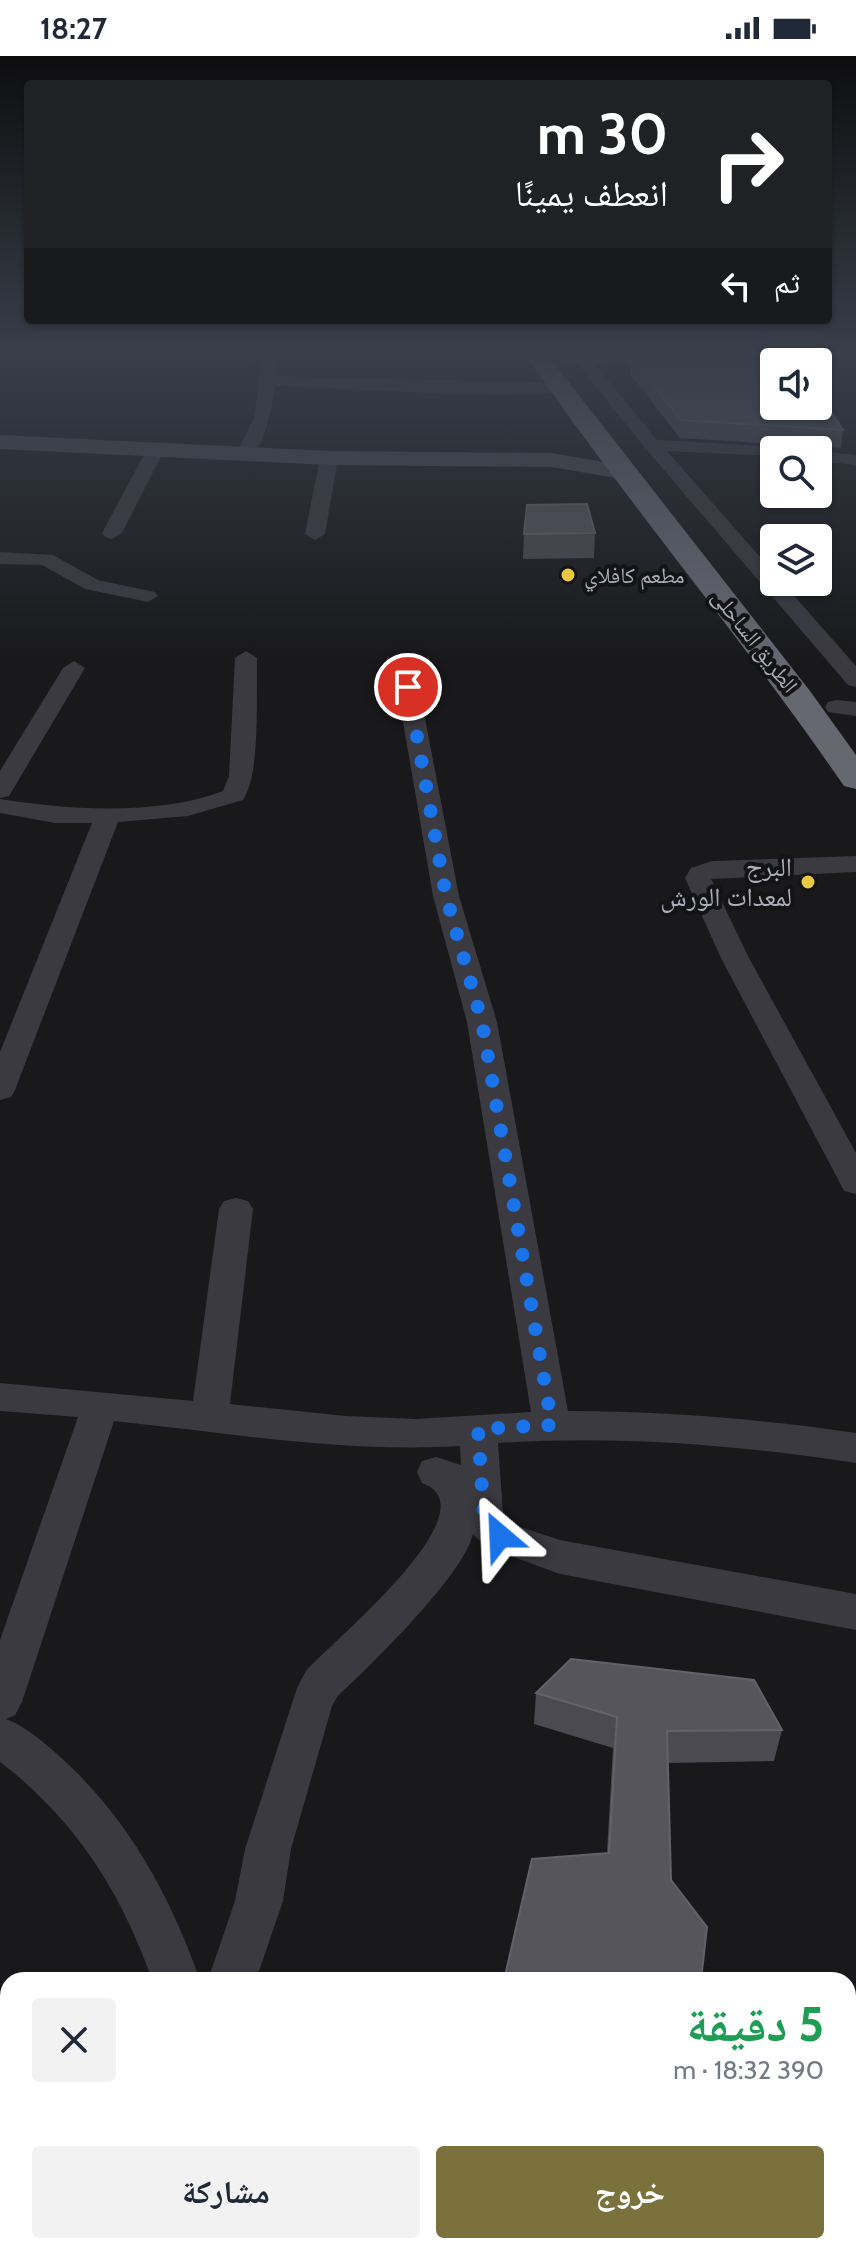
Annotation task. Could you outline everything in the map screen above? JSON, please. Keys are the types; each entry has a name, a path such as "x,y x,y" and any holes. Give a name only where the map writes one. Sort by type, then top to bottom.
{"highway":[{"name":"الطريق الساحلى","path":"610,456 799,698 856,779"},
{"name":"الطريق الساحلى","path":"646,456 846,708 856,731"}],"street":[{"path":"112,533 153,456"},
{"path":"277,456 551,460 622,472"},
{"path":"551,460 570,456"},
{"path":"661,456 856,680"},
{"path":"832,457 856,460"},
{"path":"315,534 329,458"},
{"path":"0,558 46,559 92,585 148,596"},
{"path":"821,639 844,639"},
{"path":"0,806 55,815 108,815 179,810 213,804 234,795 241,776 246,658"},
{"path":"0,791 74,668"},
{"path":"408,687 446,896 482,1022 552,1425"},
{"path":"0,749 26,750"},
{"path":"0,1090 108,815"},
{"path":"856,864 712,869 698,878 735,958 856,1183"},
{"path":"210,1414 236,1209"},
{"path":"0,1397 210,1414 283,1426 346,1431 415,1434 552,1425 631,1425 753,1433 856,1448"},
{"path":"0,1702 101,1405"},
{"path":"478,1429 484,1519 500,1536 560,1557 856,1612"},
{"path":"235,1972 259,1901 268,1849 312,1701 322,1684 377,1632 451,1543 460,1506 459,1491 450,1477 436,1472"},
{"path":"0,1736 29,1756 66,1789 99,1827 136,1883 162,1935 174,1972"}],"building":[{"path":"587,504 595,533 524,534 527,505"},
{"path":"571,1659 754,1680 782,1730 667,1731 671,1880 707,1927 702,1972 506,1972 532,1859 609,1853 617,1717 536,1693"}],"place":[{"name":"مطعم كافلاي","path":"568,575"},
{"name":"البرج لمعدات الورش","path":"808,882"}],"route":[{"path":"408,687 446,896 482,1022 552,1425 478,1429 484,1519 500,1536"}]}
